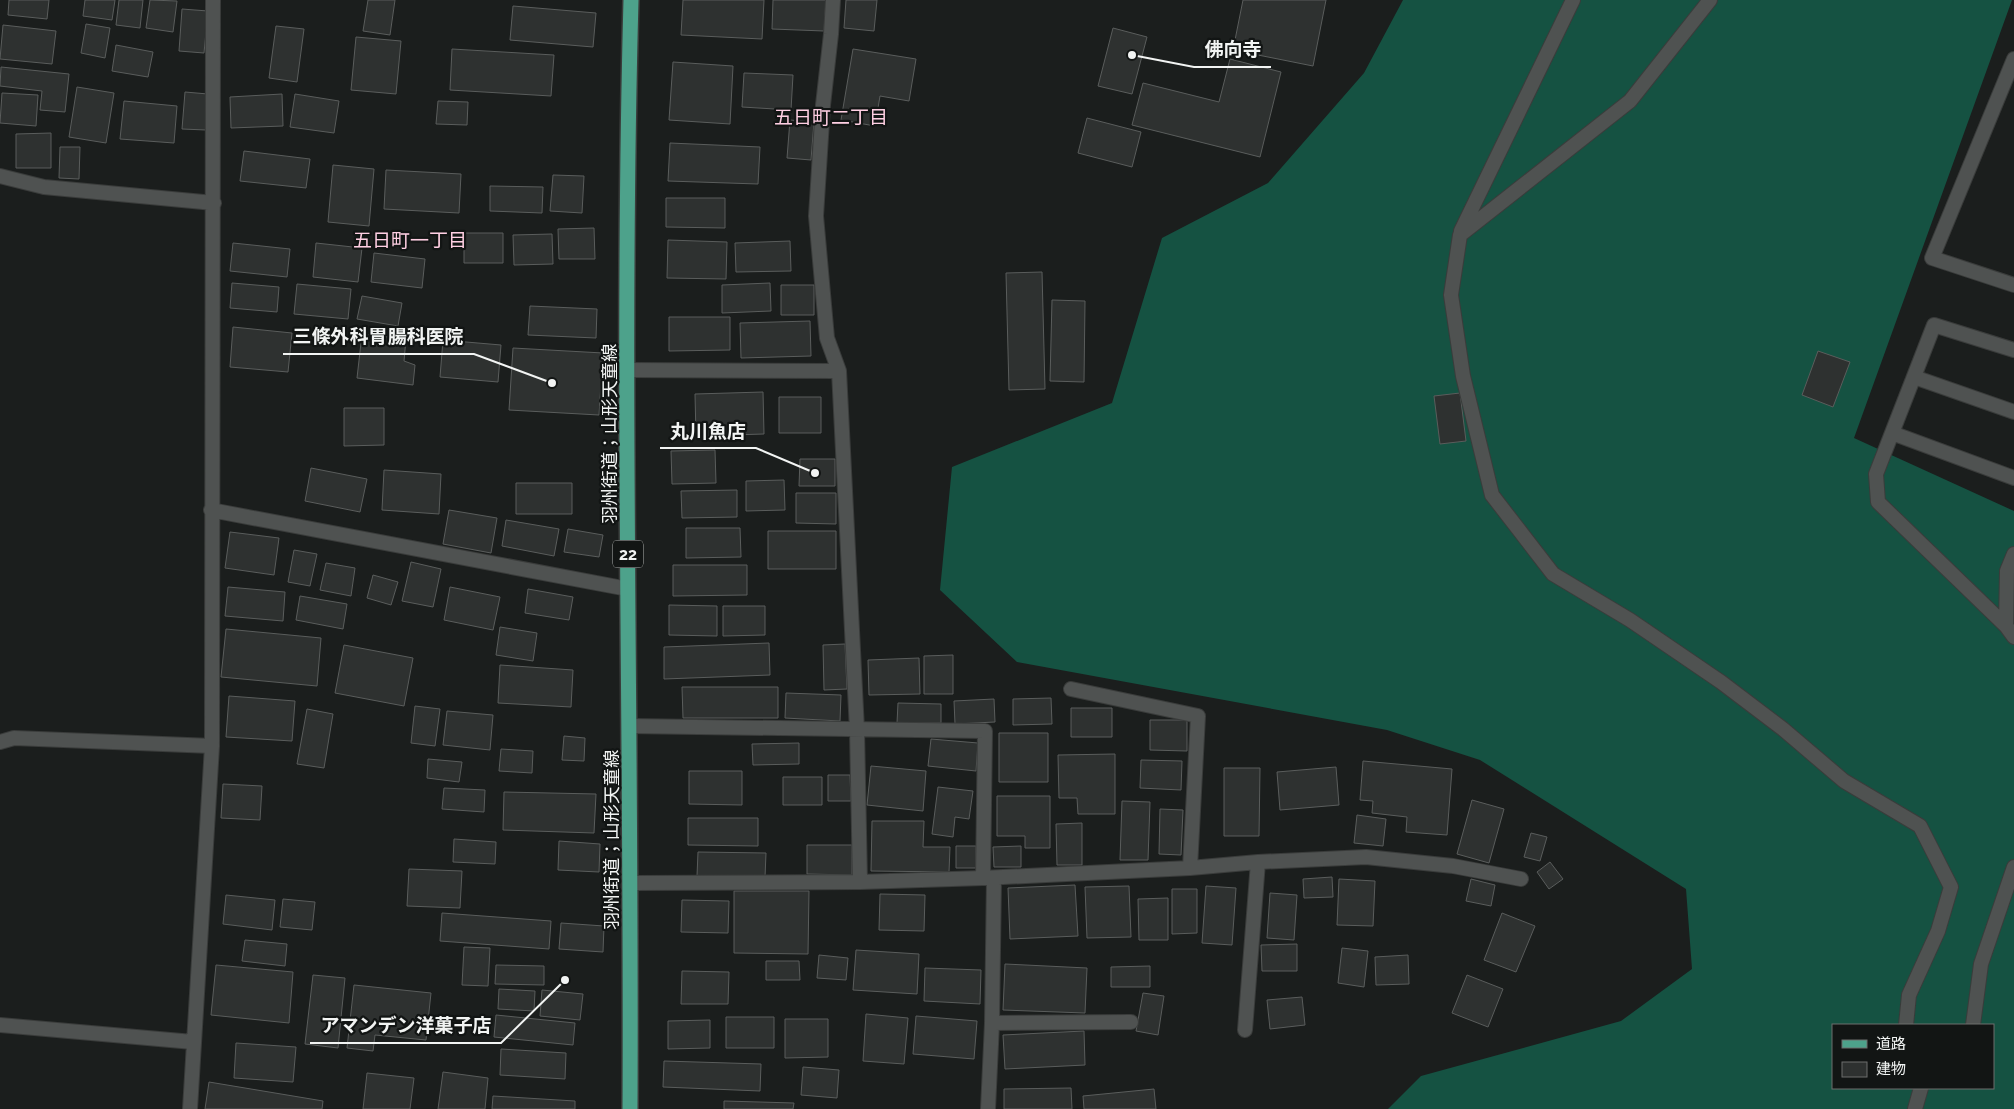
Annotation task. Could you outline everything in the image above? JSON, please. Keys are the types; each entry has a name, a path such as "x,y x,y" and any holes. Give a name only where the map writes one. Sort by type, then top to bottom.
{"main road":[{"name":"羽州街道；山形天童線","path":"630,1109 628,136 632,0"}],"lane":[{"path":"190,1109 212,746 213,0"},
{"path":"833,0 832,34 822,105 816,216 827,338 839,371 857,730 860,882"},
{"path":"1573,0 1460,235 1451,295 1463,376 1492,495 1553,574 1630,620 1721,682 1783,729 1844,781 1920,826 1951,887 1938,931 1909,996 1906,1024"},
{"path":"1460,235 1630,101 1710,0"},
{"path":"2014,59 1932,258 2014,285"},
{"path":"0,176 44,187 214,203"},
{"path":"2010,632 1878,502 1876,474 1934,325 2014,350"},
{"path":"628,370 839,371"},
{"path":"1914,377 2014,412"},
{"path":"1892,433 2014,478"},
{"path":"211,510 628,589"},
{"path":"2010,632 2007,572 2014,554"},
{"path":"1071,689 1198,716 1190,868"},
{"path":"629,726 985,731 992,1023 988,1109"},
{"path":"0,742 14,738 212,746"},
{"path":"631,883 860,882 988,878 1190,868 1258,862 1366,858 1453,866 1521,879"},
{"path":"1245,1030 1258,862"},
{"path":"1973,1024 1981,964 2014,867"},
{"path":"992,1023 1131,1022"},
{"path":"0,1025 193,1042"},
{"path":"1915,1109 1921,1089"}],"green space":[{"path":"1403,0 2012,0 1854,438 2014,511 2014,1109 1388,1109 1421,1076 1621,1021 1692,969 1686,889 1480,760 1387,730 1017,662 940,590 952,467 1112,403 1162,238 1268,183 1364,73"}],"building":[{"path":"9,0 49,0 47,19 8,15"},
{"path":"85,0 115,0 112,20 83,16"},
{"path":"119,0 143,0 140,28 116,25"},
{"path":"150,0 177,1 173,32 146,28"},
{"path":"368,0 395,0 390,35 363,31"},
{"path":"683,0 764,0 762,39 681,35"},
{"path":"773,0 826,0 824,31 772,29"},
{"path":"846,0 877,0 874,31 844,28"},
{"path":"1243,0 1326,0 1313,66 1233,50"},
{"path":"513,6 596,13 593,47 510,40"},
{"path":"182,9 208,11 204,53 179,51"},
{"path":"86,24 110,28 105,58 81,53"},
{"path":"3,25 56,31 52,64 0,59"},
{"path":"276,26 304,29 297,82 269,78"},
{"path":"1113,28 1147,37 1132,94 1098,86"},
{"path":"356,37 401,41 396,94 351,90"},
{"path":"116,45 153,52 148,77 112,71"},
{"path":"452,49 554,55 551,96 450,90"},
{"path":"853,49 916,59 909,101 880,96 875,126 841,120"},
{"path":"1230,59 1281,72 1260,157 1132,125 1143,83 1219,102"},
{"path":"673,62 733,66 730,124 669,120"},
{"path":"1,67 69,74 65,112 40,110 42,91 0,86"},
{"path":"744,73 793,75 791,110 742,107"},
{"path":"77,87 114,93 106,143 69,137"},
{"path":"185,92 208,94 206,130 182,129"},
{"path":"2,93 38,95 36,126 0,123"},
{"path":"282,94 283,126 231,128 230,97"},
{"path":"295,94 339,101 334,133 290,127"},
{"path":"124,101 177,106 174,143 120,139"},
{"path":"438,101 468,102 467,125 436,124"},
{"path":"1087,118 1141,132 1132,167 1078,153"},
{"path":"790,120 814,122 811,160 787,158"},
{"path":"51,133 51,168 16,168 16,134"},
{"path":"670,143 760,147 758,184 668,181"},
{"path":"60,147 80,147 79,179 59,178"},
{"path":"244,151 310,159 306,188 240,181"},
{"path":"333,165 374,169 369,226 328,222"},
{"path":"386,170 461,174 459,213 384,209"},
{"path":"553,175 584,176 582,213 550,211"},
{"path":"490,186 543,187 542,213 490,211"},
{"path":"666,198 725,198 725,228 666,227"},
{"path":"594,228 595,259 559,259 558,229"},
{"path":"464,233 503,233 503,263 464,263"},
{"path":"552,234 553,264 514,265 513,235"},
{"path":"668,240 727,242 726,279 667,278"},
{"path":"790,241 791,271 736,272 735,243"},
{"path":"233,243 290,249 287,277 230,271"},
{"path":"316,243 362,248 358,282 313,277"},
{"path":"374,253 425,259 422,288 371,282"},
{"path":"1042,272 1045,389 1009,390 1006,273"},
{"path":"232,283 279,287 277,312 230,308"},
{"path":"770,283 771,311 722,313 722,285"},
{"path":"297,284 351,289 348,319 294,314"},
{"path":"781,285 814,285 814,315 781,315"},
{"path":"362,296 402,303 398,326 357,319"},
{"path":"1052,300 1085,301 1084,382 1050,381"},
{"path":"530,306 597,309 596,338 528,335"},
{"path":"669,317 730,317 730,350 669,351"},
{"path":"810,321 811,356 741,358 740,323"},
{"path":"233,327 292,333 288,372 230,367"},
{"path":"362,334 406,339 404,361 415,365 413,385 357,378"},
{"path":"443,340 501,345 498,382 440,377"},
{"path":"513,348 603,353 599,415 509,410"},
{"path":"1818,351 1850,362 1833,407 1802,395"},
{"path":"763,392 764,434 696,436 695,394"},
{"path":"1460,393 1466,441 1440,444 1434,396"},
{"path":"779,397 821,397 821,433 779,433"},
{"path":"344,408 384,408 384,445 344,446"},
{"path":"715,450 716,483 672,484 671,451"},
{"path":"800,459 835,459 835,486 799,486"},
{"path":"311,468 367,479 360,512 305,501"},
{"path":"384,470 441,474 439,514 382,510"},
{"path":"784,480 785,510 746,511 746,481"},
{"path":"516,483 572,483 572,514 516,514"},
{"path":"737,490 737,517 682,518 681,491"},
{"path":"796,493 836,493 836,524 796,523"},
{"path":"449,510 497,518 491,553 443,544"},
{"path":"506,520 559,529 554,556 502,546"},
{"path":"686,528 740,528 741,557 686,558"},
{"path":"568,529 603,535 599,557 564,552"},
{"path":"768,531 836,531 836,569 768,569"},
{"path":"230,532 279,538 274,575 225,568"},
{"path":"294,550 317,554 310,586 288,582"},
{"path":"411,562 441,569 433,607 402,601"},
{"path":"326,563 355,568 351,596 320,590"},
{"path":"673,565 747,565 747,595 673,596"},
{"path":"373,575 398,582 391,605 367,598"},
{"path":"228,587 285,592 283,621 225,616"},
{"path":"450,587 500,597 493,630 444,620"},
{"path":"528,589 573,597 569,620 525,613"},
{"path":"300,596 347,604 343,629 296,620"},
{"path":"669,605 717,606 717,636 669,635"},
{"path":"723,606 765,606 765,635 723,636"},
{"path":"500,627 537,633 533,661 496,655"},
{"path":"226,629 321,638 317,686 221,677"},
{"path":"769,643 770,675 664,679 664,647"},
{"path":"845,644 847,689 824,690 823,645"},
{"path":"344,645 413,658 404,706 335,693"},
{"path":"953,655 953,694 924,694 924,656"},
{"path":"919,658 920,694 869,695 868,660"},
{"path":"500,665 573,670 571,707 498,703"},
{"path":"682,687 778,687 778,718 683,718"},
{"path":"786,693 841,695 840,721 785,718"},
{"path":"229,696 295,701 292,741 226,737"},
{"path":"1051,698 1052,724 1013,725 1013,699"},
{"path":"994,699 995,722 955,724 954,701"},
{"path":"898,703 941,704 941,723 897,723"},
{"path":"415,706 440,709 435,746 411,743"},
{"path":"1071,708 1112,708 1112,737 1071,737"},
{"path":"307,709 333,714 324,768 297,764"},
{"path":"447,711 493,715 490,750 443,745"},
{"path":"1150,720 1187,720 1187,751 1150,750"},
{"path":"999,733 1048,733 1048,782 999,782"},
{"path":"564,736 585,738 584,761 562,760"},
{"path":"931,739 978,743 976,771 928,766"},
{"path":"799,743 799,764 753,765 752,744"},
{"path":"501,749 533,751 532,773 499,771"},
{"path":"1115,754 1115,814 1078,814 1077,798 1059,798 1058,755"},
{"path":"428,759 462,762 459,782 427,778"},
{"path":"1141,760 1182,761 1181,790 1140,788"},
{"path":"1363,761 1452,769 1447,835 1406,832 1407,817 1372,813 1373,801 1360,800"},
{"path":"871,766 926,771 923,811 867,805"},
{"path":"1336,767 1339,805 1280,810 1277,772"},
{"path":"1224,768 1260,768 1259,836 1224,836"},
{"path":"689,771 742,771 742,805 689,804"},
{"path":"828,775 850,775 851,801 828,801"},
{"path":"783,777 822,777 822,805 783,805"},
{"path":"223,784 262,786 260,820 221,818"},
{"path":"938,787 973,791 969,819 955,817 953,837 932,834"},
{"path":"444,788 485,790 484,812 442,809"},
{"path":"504,792 596,794 594,833 503,830"},
{"path":"997,796 1050,796 1050,848 1025,848 1025,836 997,836"},
{"path":"1472,800 1504,809 1489,863 1457,854"},
{"path":"1122,801 1150,802 1148,860 1120,860"},
{"path":"1160,809 1183,810 1181,855 1159,854"},
{"path":"1357,815 1386,819 1383,846 1354,843"},
{"path":"688,818 758,818 758,846 688,845"},
{"path":"872,821 924,821 923,847 950,847 949,872 871,871"},
{"path":"1082,823 1082,865 1057,865 1056,824"},
{"path":"1531,833 1547,837 1540,861 1524,857"},
{"path":"454,839 496,842 495,864 453,862"},
{"path":"559,841 600,844 599,872 558,870"},
{"path":"807,845 852,845 852,875 807,874"},
{"path":"956,846 976,846 976,868 956,868"},
{"path":"1021,846 1021,867 994,867 993,847"},
{"path":"698,852 766,853 765,877 697,876"},
{"path":"1550,862 1563,879 1549,889 1537,872"},
{"path":"409,869 462,871 460,908 407,906"},
{"path":"1332,877 1333,897 1304,898 1303,879"},
{"path":"1339,879 1375,881 1373,926 1337,925"},
{"path":"1471,879 1495,885 1491,906 1466,901"},
{"path":"1075,885 1078,936 1010,939 1008,888"},
{"path":"1129,886 1131,937 1087,938 1085,887"},
{"path":"1206,886 1236,888 1232,945 1202,943"},
{"path":"1172,889 1197,889 1197,933 1172,934"},
{"path":"734,891 809,891 808,954 734,953"},
{"path":"1270,893 1297,895 1294,940 1267,938"},
{"path":"880,894 925,895 924,931 879,930"},
{"path":"226,895 275,900 272,930 223,924"},
{"path":"1168,898 1168,940 1139,940 1138,899"},
{"path":"283,899 315,902 312,930 280,927"},
{"path":"682,900 729,901 728,933 681,932"},
{"path":"442,913 551,921 549,949 440,941"},
{"path":"1502,913 1535,926 1516,972 1484,960"},
{"path":"561,923 604,926 603,952 559,949"},
{"path":"245,940 287,944 285,966 242,961"},
{"path":"1297,944 1297,971 1262,971 1261,945"},
{"path":"464,947 490,948 488,986 462,985"},
{"path":"1342,948 1368,951 1364,987 1338,983"},
{"path":"856,950 919,954 917,994 853,990"},
{"path":"819,955 848,958 846,980 817,978"},
{"path":"1408,955 1409,984 1376,985 1375,957"},
{"path":"766,961 799,961 800,980 766,980"},
{"path":"1005,964 1087,968 1085,1013 1003,1010"},
{"path":"216,965 293,972 289,1023 211,1015"},
{"path":"496,965 544,966 544,985 495,984"},
{"path":"1150,966 1150,987 1111,987 1111,967"},
{"path":"925,968 981,970 980,1004 924,1001"},
{"path":"682,971 729,972 728,1004 681,1004"},
{"path":"313,975 345,978 338,1048 305,1044"},
{"path":"1467,975 1503,989 1488,1027 1452,1013"},
{"path":"354,985 431,993 426,1040 375,1035 373,1051 347,1048"},
{"path":"499,989 535,991 534,1011 498,1009"},
{"path":"542,990 583,994 580,1020 540,1016"},
{"path":"1143,993 1164,996 1158,1035 1136,1031"},
{"path":"1302,997 1305,1025 1270,1029 1267,1000"},
{"path":"866,1014 908,1018 904,1064 863,1061"},
{"path":"496,1015 575,1023 573,1045 494,1037"},
{"path":"916,1016 977,1021 974,1059 913,1054"},
{"path":"726,1017 774,1017 774,1048 726,1048"},
{"path":"785,1019 828,1019 828,1057 785,1058"},
{"path":"710,1020 710,1048 668,1049 668,1021"},
{"path":"1084,1031 1085,1065 1005,1069 1003,1035"},
{"path":"236,1043 296,1047 293,1082 234,1078"},
{"path":"501,1049 566,1053 565,1079 500,1075"},
{"path":"664,1061 761,1064 760,1091 663,1087"},
{"path":"803,1067 839,1070 837,1098 801,1095"},
{"path":"443,1072 488,1078 485,1109 438,1109"},
{"path":"367,1073 414,1078 410,1109 363,1109"},
{"path":"209,1082 323,1101 322,1109 205,1109"},
{"path":"1071,1088 1072,1109 1004,1109 1004,1089"},
{"path":"1154,1089 1156,1109 1084,1109 1083,1096"},
{"path":"493,1096 575,1101 575,1109 492,1109"},
{"path":"724,1101 794,1103 793,1109 724,1109"}],"place":[{"name":"佛向寺","path":"1132,55"},
{"name":"三條外科胃腸科医院","path":"552,383"},
{"name":"丸川魚店","path":"815,473"},
{"name":"アマンデン洋菓子店","path":"565,980"}],"district":[{"name":"五日町二丁目","path":"831,117"},
{"name":"五日町一丁目","path":"410,240"}]}
